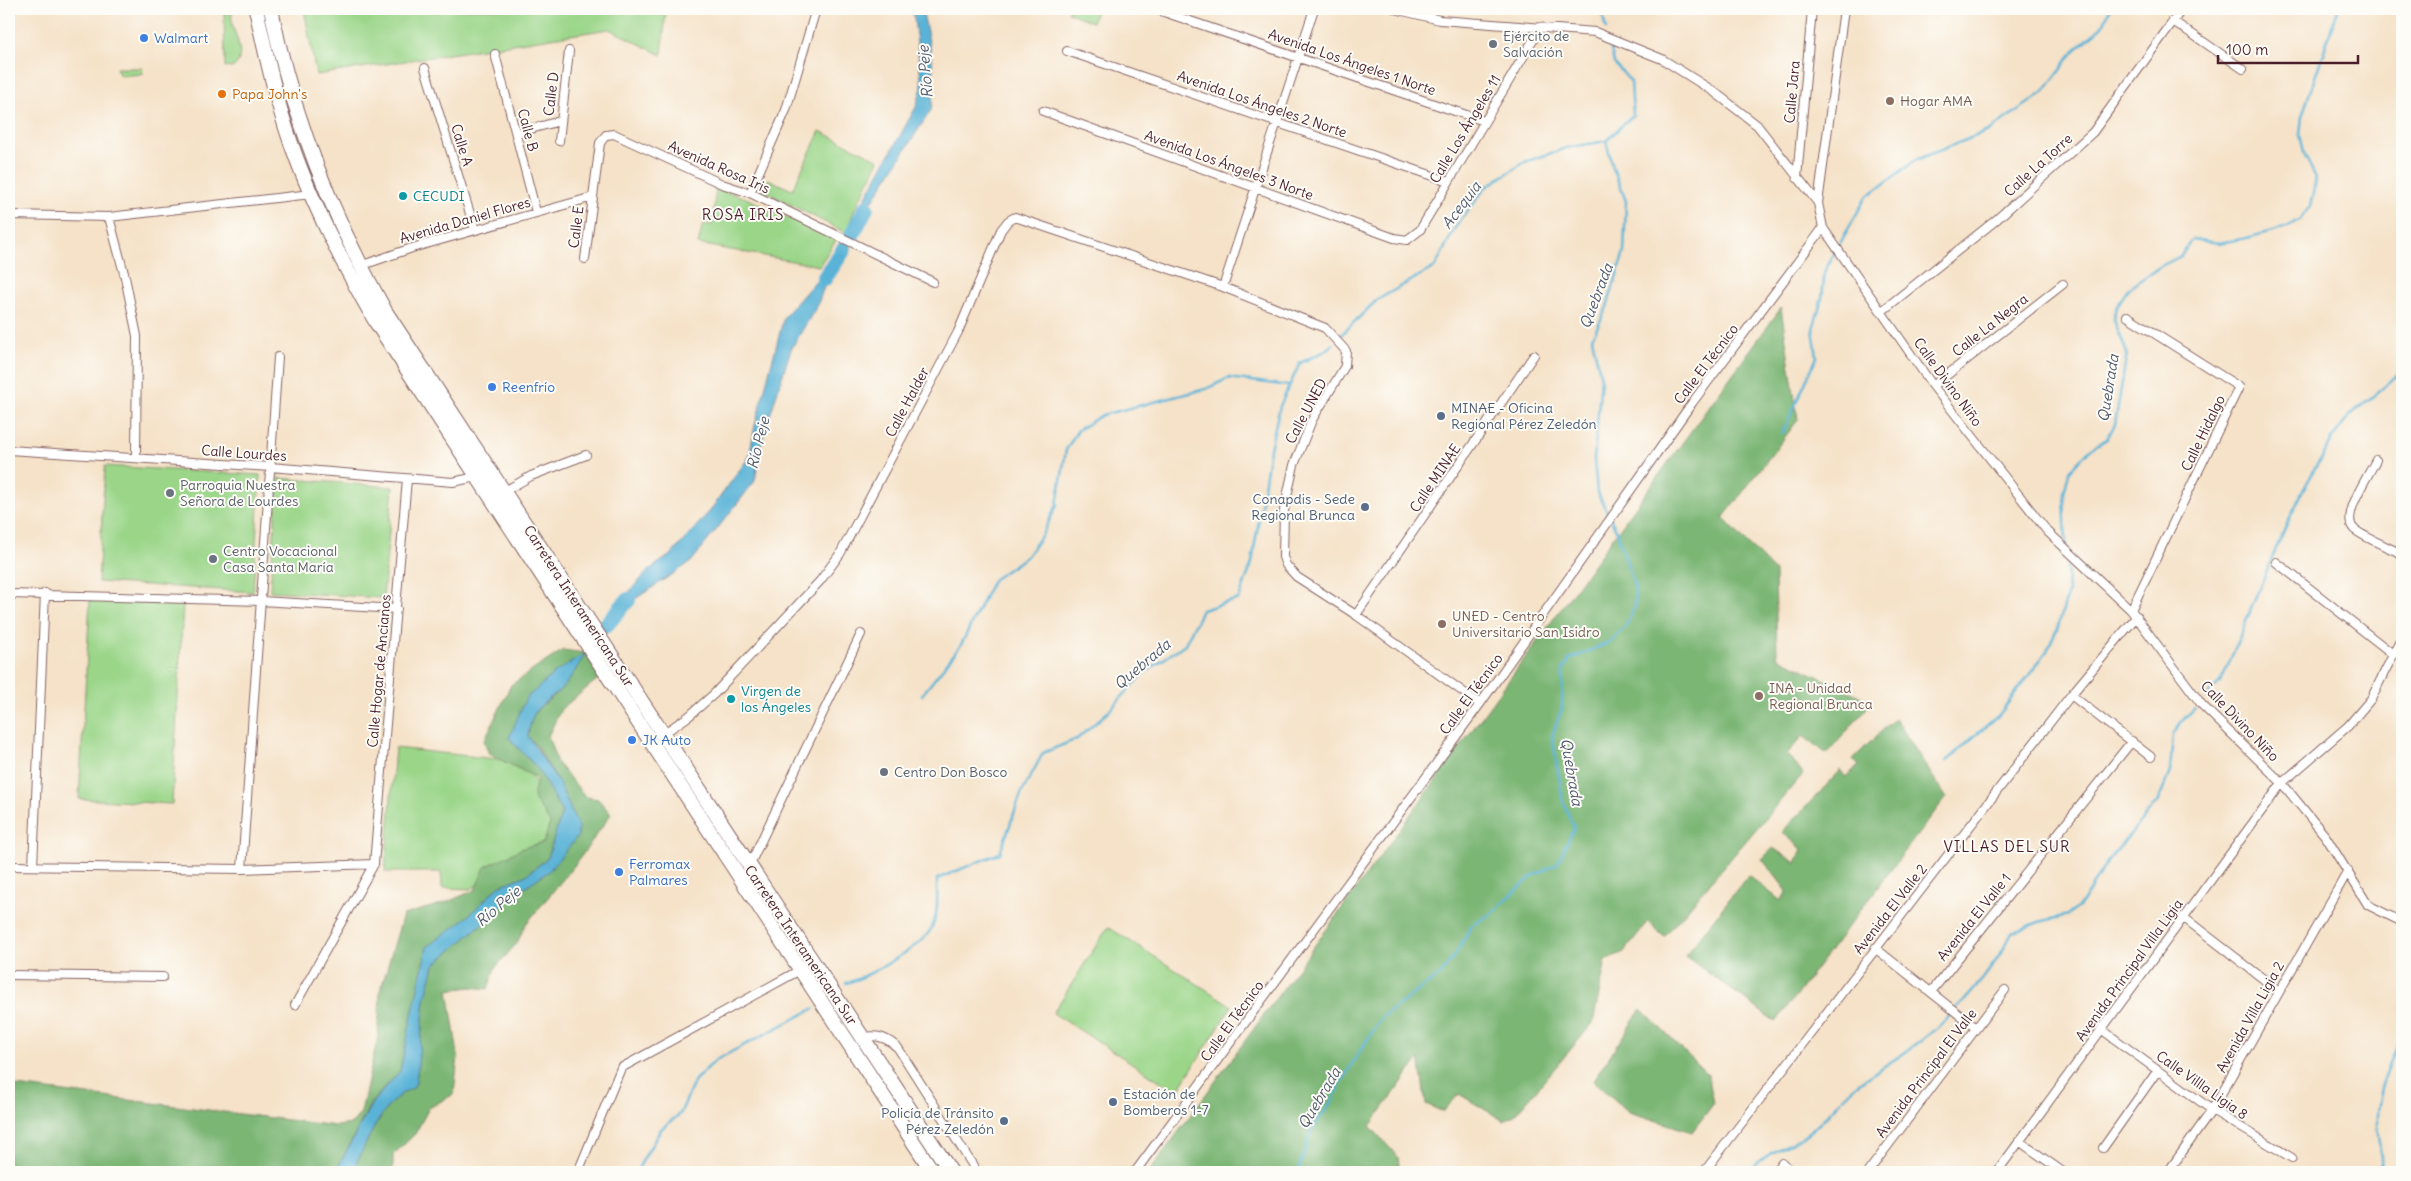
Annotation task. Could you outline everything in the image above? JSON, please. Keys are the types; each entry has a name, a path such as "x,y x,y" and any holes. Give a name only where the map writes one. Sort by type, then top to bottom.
{"highway":[{"name":"Carretera Interamericana Sur","path":"256,9 270,70 291,144 310,194 353,269 385,311 950,1171"},
{"path":"264,9 278,74 291,94"},
{"name":"Carretera Interamericana Sur","path":"272,9 291,94 353,269 376,322 933,1172"}],"street":[{"path":"750,193 786,110 816,9"},
{"name":"Avenida Los Ángeles 1 Norte","path":"1155,9 1298,56 1484,121"},
{"path":"1223,287 1314,9"},
{"name":"Calle Divino Niño","path":"1395,9 1440,20 1595,32 1662,59 1713,91 1757,125 1818,203 1823,228 1933,386 2047,531 2134,613 2202,704 2282,783 2326,837 2368,905 2402,922"},
{"name":"Calle Jara","path":"1797,178 1812,9"},
{"path":"1818,203 1844,9"},
{"name":"Calle La Torre","path":"1882,311 1996,220 2093,132 2182,9"},
{"path":"2173,21 2243,69"},
{"name":"Calle Los Ángeles 11","path":"1407,240 1420,230 1541,27"},
{"name":"Calle D","path":"559,141 569,51"},
{"name":"Avenida Los Ángeles 2 Norte","path":"1067,51 1448,181"},
{"name":"Calle B","path":"495,54 536,212"},
{"name":"Calle A","path":"425,68 475,230"},
{"name":"Avenida Los Ángeles 3 Norte","path":"1043,111 1394,238 1407,240"},
{"path":"516,133 560,121"},
{"name":"Avenida Rosa Iris","path":"593,198 600,144 606,135 614,134 722,184 750,193 933,282"},
{"path":"9,215 109,217 310,194"},
{"name":"Avenida Daniel Flores","path":"353,269 412,248 536,212 593,198"},
{"name":"Calle E","path":"585,259 593,198"},
{"path":"109,217 125,277 137,336 136,458"},
{"name":"Calle Halder","path":"651,744 689,716 714,694 820,581 840,554 958,332 1001,230 1008,221 1016,217 1223,287"},
{"name":"Calle El Técnico","path":"1136,1172 1480,704 1692,403 1823,228"},
{"name":"Calle La Negra","path":"1933,386 2063,284"},
{"name":"Calle UNED","path":"1223,287 1325,328 1346,351 1345,366 1312,420 1301,444 1288,486 1284,510 1282,546 1286,565 1297,577 1356,615 1480,704"},
{"name":"Calle Hidalgo","path":"2127,316 2239,387 2134,613"},
{"name":"Calle MINAE","path":"1356,615 1534,355"},
{"path":"242,869 278,357"},
{"path":"468,438 466,448 475,462 476,477 492,486 505,507 518,515"},
{"name":"Calle Lourdes","path":"9,450 270,467 453,482 476,477"},
{"path":"503,492 531,476 586,455"},
{"path":"2376,460 2350,511 2349,521 2354,529 2402,554"},
{"name":"Calle Hogar de Ancianos","path":"374,864 407,479"},
{"path":"2276,562 2394,654"},
{"path":"33,866 45,593"},
{"path":"9,594 45,593 261,601 397,609"},
{"name":"Avenida El Valle 2","path":"1704,1172 2134,613"},
{"path":"749,866 861,634"},
{"name":"Avenida Principal Villa Ligia","path":"1996,1172 2282,783 2348,726 2371,699 2402,637"},
{"path":"2071,695 2151,757"},
{"name":"Avenida El Valle 1","path":"1930,992 2132,741"},
{"path":"9,866 242,869 374,864"},
{"path":"295,1005 374,864"},
{"name":"Avenida Villa Ligia 2","path":"2168,1172 2212,1110 2348,871"},
{"path":"2182,917 2279,991"},
{"path":"1876,948 1976,1028"},
{"path":"578,1172 621,1068 800,970"},
{"path":"9,975 163,977"},
{"name":"Avenida Principal El Valle","path":"1868,1172 2005,990"},
{"name":"Calle Villla Ligia 8","path":"2101,1029 2212,1110 2292,1158"},
{"path":"863,1037 876,1035 884,1037 898,1048 977,1172"},
{"path":"2102,1148 2158,1070"},
{"path":"2019,1141 2063,1172"},
{"path":"1776,1172 1782,1163 1794,1172"}],"green space":[{"path":"224,9 232,9 232,24 240,54 239,59 232,68 225,67"},
{"path":"304,9 666,9 662,55 609,29 316,75"},
{"path":"1069,9 1097,9 1092,22 1068,12"},
{"path":"116,68 142,68 143,74 120,76"},
{"path":"820,131 879,160 854,211 846,233 762,190 768,179 792,190"},
{"path":"716,188 746,198 836,240 819,266 698,244 703,224 712,225"},
{"path":"1781,308 1798,420 1723,518 1775,572 1777,657 1872,702 1827,754 1803,736 1787,754 1803,774 1664,937 1648,921 1624,952 1606,960 1593,1023 1516,1114 1504,1121 1459,1094 1443,1112 1426,1104 1419,1059 1370,1126 1398,1157 1400,1172 1149,1172"},
{"path":"105,466 260,475 253,592 98,582"},
{"path":"278,478 393,487 383,598 270,591"},
{"path":"90,600 183,605 172,804 79,799"},
{"path":"563,650 586,653 595,666 598,679 561,709 548,736 557,763 586,797 598,799 611,814 578,861 526,924 517,943 495,968 488,989 471,987 448,990 458,1055 454,1094 429,1108 415,1134 393,1155 393,1172 352,1172 369,1136 384,1112 392,1102 413,1088 416,1082 425,1000 434,965 526,886 549,871 578,835 578,826 559,783 537,747 528,737 530,725 536,711 563,687 585,654 509,738 538,769 562,812 548,858 525,876 499,886 466,918 427,947 400,1071 371,1103 339,1165 339,1172 9,1172 9,1085 336,1126 352,1124 361,1112 378,1036 380,992 403,915 445,903 475,890 485,867 523,848 544,842 550,823 533,797 537,778 489,754 484,741 511,685"},
{"path":"1895,718 1946,797 1776,1022 1685,956 1748,875 1781,901 1787,891 1762,859 1773,848 1796,863 1802,849 1782,832 1841,770 1845,777 1859,766 1853,759"},
{"path":"395,748 524,762 562,829 471,889 442,888 441,872 385,872"},
{"path":"1108,927 1232,1006 1177,1092 1053,1013"},
{"path":"1641,1009 1708,1075 1714,1103 1692,1132 1629,1112 1593,1081"}],"water":[{"path":"913,9 922,9 930,46 934,85 931,110 855,228 859,209 916,107 922,87"},
{"path":"834,260 817,306 791,349 761,444 755,481 691,562 635,599 624,613 613,615 618,604 650,569 672,554 709,512 749,457 755,425 784,317"},
{"path":"586,653 565,685 538,708 532,718 528,736 559,783 578,826 578,836 549,871 526,886 434,965 425,1000 416,1082 413,1088 392,1102 384,1112 369,1136 352,1172 339,1172 339,1165 372,1103 400,1071 427,947 466,918 499,886 525,876 548,858 562,812 538,769 509,738 526,698 556,672"}],"waterway":[{"name":"Acequia","path":"1601,9 1606,29"},
{"name":"Quebrada","path":"1782,434 1817,357 1813,329 1822,298 1825,270 1866,197 1916,160 1988,131 2043,93 2074,51 2103,26 2110,9"},
{"name":"Quebrada","path":"2066,547 2064,493 2069,472 2090,449 2107,439 2115,424 2127,353 2113,318 2116,307 2129,288 2161,266 2181,256 2192,239 2219,243 2247,238 2287,227 2300,219 2310,207 2316,178 2305,156 2300,135 2302,116 2338,9"},
{"name":"Acequia","path":"1341,335 1377,300 1435,267 1456,226 1486,187 1525,162 1566,148 1606,141 1633,115 1631,82 1614,63 1610,46"},
{"name":"Quebrada","path":"1298,1172 1311,1131 1332,1101 1353,1062 1382,1017 1441,974 1460,947 1471,926 1492,913 1531,877 1557,864 1574,828 1563,802 1552,736 1562,708 1563,670 1570,659 1610,642 1626,626 1635,606 1635,588 1617,532 1597,492 1594,459 1601,378 1592,338 1607,307 1624,252 1626,201 1613,168 1606,141"},
{"name":"Río Peje","path":"852,235 866,208"},
{"name":"Río Peje","path":"824,279 844,249"},
{"name":"Quebrada","path":"846,983 892,961 925,936 934,923 937,904 937,879 1000,853 1021,794 1043,753 1077,739 1109,711 1143,674 1185,644 1202,610 1239,599 1252,563 1270,449 1280,406 1300,363 1327,350 1333,344"},
{"path":"2206,697 2220,682 2226,670 2277,546 2321,457 2352,413 2387,385 2402,369"},
{"name":"Quebrada","path":"922,695 961,645 993,580 1027,556 1042,535 1057,505 1066,450 1078,430 1102,415 1206,389 1229,378 1289,386"},
{"name":"Quebrada","path":"1946,761 1999,715 2047,651 2058,627 2068,593 2067,552"},
{"name":"Río Peje","path":"606,625 628,600"},
{"path":"1748,1172 1767,1156 1812,1130 1859,1083 1935,1030 1973,991 1995,963 2012,933 2039,922 2068,915 2079,907 2108,861 2158,801 2170,772 2173,735 2182,721 2195,708"},
{"path":"636,1172 661,1129 680,1114 695,1080 716,1060 815,1008"},
{"name":"Acequia","path":"2381,1172 2377,1126 2378,1102 2384,1078 2402,1034"}],"place":[{"name":"Walmart","path":"144,38"},
{"name":"Ejército de Salvación","path":"1493,44"},
{"name":"Papa John's","path":"222,94"},
{"name":"Hogar AMA","path":"1890,101"},
{"name":"CECUDI","path":"403,196"},
{"name":"Reenfrío","path":"492,387"},
{"name":"MINAE - Oficina Regional Pérez Zeledón","path":"1441,416"},
{"name":"Parroquia Nuestra Señora de Lourdes","path":"170,493"},
{"name":"Conapdis - Sede Regional Brunca","path":"1365,507"},
{"name":"Centro Vocacional Casa Santa María","path":"213,559"},
{"name":"UNED - Centro Universitario San Isidro","path":"1442,624"},
{"name":"INA - Unidad Regional Brunca","path":"1759,696"},
{"name":"Virgen de los Ángeles","path":"731,699"},
{"name":"JK Auto","path":"632,740"},
{"name":"Centro Don Bosco","path":"884,772"},
{"name":"Ferromax Palmares","path":"619,872"},
{"name":"Estación de Bomberos 1-7","path":"1113,1102"},
{"name":"Policía de Tránsito Pérez Zeledón","path":"1004,1121"}],"district":[{"name":"ROSA IRIS","path":"743,214"},
{"name":"VILLAS DEL SUR","path":"2007,846"}]}
